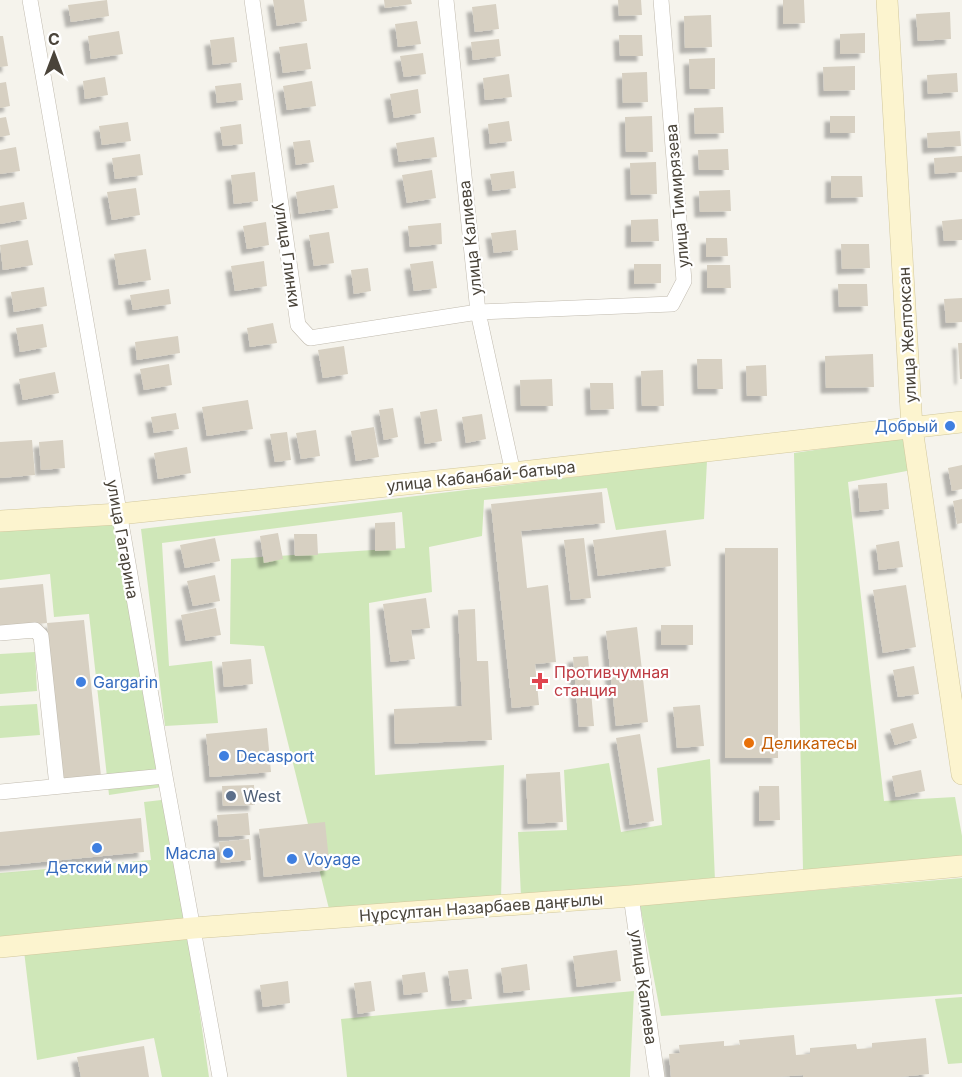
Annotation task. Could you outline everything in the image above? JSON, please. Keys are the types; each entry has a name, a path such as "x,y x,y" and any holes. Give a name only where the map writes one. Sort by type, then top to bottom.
{"main road":[{"name":"улица Желтоксан","path":"887,0 912,428 962,774"},
{"name":"улица Кабанбай-батыра","path":"0,521 119,514 513,473 962,422"},
{"name":"Нұрсұлтан Назарбаев даңғылы","path":"0,947 193,928 631,896 962,866"}],"street":[{"name":"улица Гагарина","path":"30,0 165,776 220,1077"},
{"name":"улица Глинки","path":"252,0 298,326 310,338 478,312"},
{"name":"улица Калиева","path":"446,0 478,312 513,473"},
{"name":"улица Тимирязева","path":"478,312 672,304 684,281 661,0"},
{"path":"0,633 35,630 41,636 57,786"},
{"path":"0,792 165,776"},
{"name":"улица Калиева","path":"631,896 657,1077"}],"green space":[{"path":"905,437 912,470 848,482 884,801 955,797 962,836 962,859 803,870 794,453"},
{"path":"707,461 704,519 616,530 607,488 484,500 482,536 429,547 432,592 369,603 375,775 504,765 501,900 330,913 264,646 230,644 231,559 405,548 402,512 162,543 169,666 212,661 218,723 165,726 141,529"},
{"path":"114,520 162,787 109,795 89,614 54,617 50,574 0,580 0,528"},
{"path":"35,652 37,691 0,694 0,654"},
{"path":"37,704 40,735 0,738 0,706"},
{"path":"710,759 715,881 521,897 518,832 567,830 564,770 609,763 621,832 662,825 657,768"},
{"path":"170,799 192,922 0,940 0,873 151,860 144,802"},
{"path":"962,878 962,994 661,1016 640,905"},
{"path":"189,938 209,1077 162,1077 154,1038 37,1060 24,951"},
{"path":"634,991 630,1077 347,1077 341,1019"},
{"path":"962,997 962,1063 948,1064 935,999"}],"building":[{"path":"107,0 109,16 71,22 68,5"},
{"path":"273,0 304,0 307,21 277,26"},
{"path":"384,0 411,0 412,4 385,8"},
{"path":"618,0 641,0 642,15 619,16"},
{"path":"783,0 804,0 805,23 783,24"},
{"path":"496,4 499,29 475,32 472,7"},
{"path":"950,12 951,39 918,41 916,14"},
{"path":"711,15 712,47 685,48 684,16"},
{"path":"417,21 421,44 398,47 395,24"},
{"path":"119,31 123,54 91,59 88,36"},
{"path":"865,33 865,53 840,54 840,34"},
{"path":"619,35 642,35 643,56 620,56"},
{"path":"0,36 3,36 8,66 0,67"},
{"path":"234,37 237,62 213,65 210,40"},
{"path":"499,39 501,56 473,60 471,42"},
{"path":"307,43 311,69 283,73 279,47"},
{"path":"423,53 426,74 404,77 400,56"},
{"path":"715,58 715,89 690,89 689,59"},
{"path":"855,66 855,90 824,91 823,67"},
{"path":"647,72 648,102 623,103 622,73"},
{"path":"957,73 958,92 928,94 927,75"},
{"path":"509,74 512,97 485,100 483,78"},
{"path":"105,77 108,95 85,99 83,81"},
{"path":"312,81 316,106 287,110 283,86"},
{"path":"6,82 10,106 0,108 0,83"},
{"path":"241,83 243,100 217,103 215,86"},
{"path":"418,89 421,113 394,118 390,94"},
{"path":"723,107 724,133 695,134 694,108"},
{"path":"652,116 653,152 626,152 625,117"},
{"path":"830,116 855,116 855,133 830,133"},
{"path":"6,117 10,135 0,137 0,118"},
{"path":"509,121 512,141 490,144 488,124"},
{"path":"128,122 131,141 102,145 99,126"},
{"path":"241,124 243,144 223,146 220,127"},
{"path":"960,131 961,146 928,148 927,133"},
{"path":"434,137 437,157 399,162 396,143"},
{"path":"310,140 314,162 296,165 293,142"},
{"path":"16,147 20,171 0,174 0,150"},
{"path":"728,149 729,170 699,170 698,150"},
{"path":"140,154 143,175 115,179 112,158"},
{"path":"962,156 962,172 935,174 934,158"},
{"path":"656,162 657,194 631,195 630,163"},
{"path":"432,170 436,198 407,203 402,175"},
{"path":"514,171 516,188 493,191 490,174"},
{"path":"255,172 258,201 234,204 231,175"},
{"path":"831,176 862,176 863,197 831,198"},
{"path":"334,185 338,208 299,214 296,192"},
{"path":"136,188 140,215 112,220 107,192"},
{"path":"730,190 731,211 700,212 699,191"},
{"path":"24,202 27,219 0,224 0,206"},
{"path":"658,219 659,241 631,242 631,220"},
{"path":"962,219 962,240 944,241 942,221"},
{"path":"266,222 269,245 247,249 243,226"},
{"path":"441,223 442,244 410,247 408,226"},
{"path":"516,230 518,250 494,253 491,233"},
{"path":"329,232 334,263 314,266 309,235"},
{"path":"706,238 727,238 728,256 706,257"},
{"path":"28,240 33,265 3,270 0,245"},
{"path":"841,244 869,244 870,268 842,269"},
{"path":"146,249 151,280 119,285 114,254"},
{"path":"264,261 267,286 235,291 231,266"},
{"path":"433,261 437,288 414,291 410,264"},
{"path":"634,264 661,264 661,283 634,284"},
{"path":"707,265 730,265 731,288 707,288"},
{"path":"368,268 371,291 354,294 351,270"},
{"path":"838,284 867,284 868,306 839,307"},
{"path":"44,287 47,306 14,312 11,292"},
{"path":"169,289 171,304 133,310 130,295"},
{"path":"962,298 962,322 946,323 944,299"},
{"path":"273,323 277,343 250,347 247,328"},
{"path":"43,324 47,347 20,352 16,328"},
{"path":"178,336 180,353 137,360 135,342"},
{"path":"958,343 962,343 962,379 960,379"},
{"path":"344,346 348,374 323,378 318,350"},
{"path":"873,354 874,387 826,388 825,356"},
{"path":"697,359 722,359 723,389 698,389"},
{"path":"169,364 172,385 144,390 140,369"},
{"path":"766,365 767,396 747,396 746,366"},
{"path":"663,370 664,406 642,406 641,371"},
{"path":"55,372 59,393 23,400 19,379"},
{"path":"552,379 553,406 521,406 520,380"},
{"path":"590,383 613,383 614,409 591,410"},
{"path":"248,400 253,429 207,436 202,407"},
{"path":"393,408 398,437 384,440 379,410"},
{"path":"437,409 442,441 425,444 420,412"},
{"path":"176,413 179,429 154,433 151,417"},
{"path":"482,414 486,439 466,443 462,417"},
{"path":"374,427 379,457 356,461 351,431"},
{"path":"316,430 320,456 301,459 296,433"},
{"path":"287,432 291,460 275,462 270,434"},
{"path":"32,440 35,475 0,478 0,442"},
{"path":"63,440 65,468 41,470 39,442"},
{"path":"187,447 191,473 158,479 154,453"},
{"path":"962,465 962,489 952,491 948,468"},
{"path":"887,483 889,509 860,512 858,485"},
{"path":"602,492 605,523 521,531 527,588 548,585 556,662 535,664 539,705 512,708 491,504"},
{"path":"962,499 962,523 957,524 953,501"},
{"path":"395,522 396,550 375,551 375,523"},
{"path":"666,530 671,566 598,576 593,540"},
{"path":"278,533 283,559 264,563 260,536"},
{"path":"294,534 317,534 318,555 295,556"},
{"path":"215,538 220,561 185,568 180,545"},
{"path":"584,538 591,598 571,600 564,540"},
{"path":"899,541 903,567 879,570 876,545"},
{"path":"725,548 778,548 778,758 725,758"},
{"path":"215,575 220,601 193,606 187,581"},
{"path":"43,584 47,623 0,628 0,588"},
{"path":"906,585 916,647 883,653 873,590"},
{"path":"426,598 430,628 411,630 415,659 391,662 383,604"},
{"path":"216,608 221,635 186,641 181,615"},
{"path":"475,609 477,661 488,661 492,740 395,744 394,709 462,706 458,610"},
{"path":"84,620 101,776 63,779 47,623"},
{"path":"661,625 693,625 693,645 661,645"},
{"path":"637,627 648,722 616,726 606,631"},
{"path":"588,656 594,726 579,727 573,657"},
{"path":"251,659 253,684 224,687 222,662"},
{"path":"914,666 919,694 898,697 893,670"},
{"path":"700,705 704,746 677,748 673,707"},
{"path":"913,723 917,738 895,745 890,729"},
{"path":"267,728 271,772 210,777 206,734"},
{"path":"640,734 654,821 630,825 616,738"},
{"path":"921,770 925,791 896,797 892,776"},
{"path":"560,772 563,822 528,824 526,774"},
{"path":"254,785 255,805 223,806 222,786"},
{"path":"759,786 779,786 780,820 759,821"},
{"path":"248,813 250,835 219,837 217,815"},
{"path":"141,818 144,852 0,866 0,832"},
{"path":"325,822 330,870 264,877 259,829"},
{"path":"249,839 251,860 221,863 219,842"},
{"path":"617,950 621,981 577,987 573,956"},
{"path":"527,964 530,990 504,993 501,968"},
{"path":"468,969 472,999 452,1001 448,971"},
{"path":"425,972 428,992 404,995 402,975"},
{"path":"288,981 290,1003 263,1007 260,985"},
{"path":"371,981 375,1011 358,1014 354,983"},
{"path":"794,1035 796,1055 810,1054 810,1048 856,1044 857,1049 872,1048 872,1043 926,1038 929,1074 899,1077 803,1077 803,1075 671,1077 669,1054 680,1053 679,1045 724,1041 724,1046 740,1045 739,1040"},
{"path":"144,1046 149,1077 81,1077 77,1057"}],"place":[{"name":"Добрый","path":"950,426"},
{"name":"Противчумная станция","path":"540,681"},
{"name":"Gargarin","path":"81,682"},
{"name":"Деликатесы","path":"749,743"},
{"name":"Decasport","path":"224,756"},
{"name":"West","path":"231,796"},
{"name":"Детский мир","path":"97,848"},
{"name":"Масла","path":"228,853"},
{"name":"Voyage","path":"292,859"}]}
